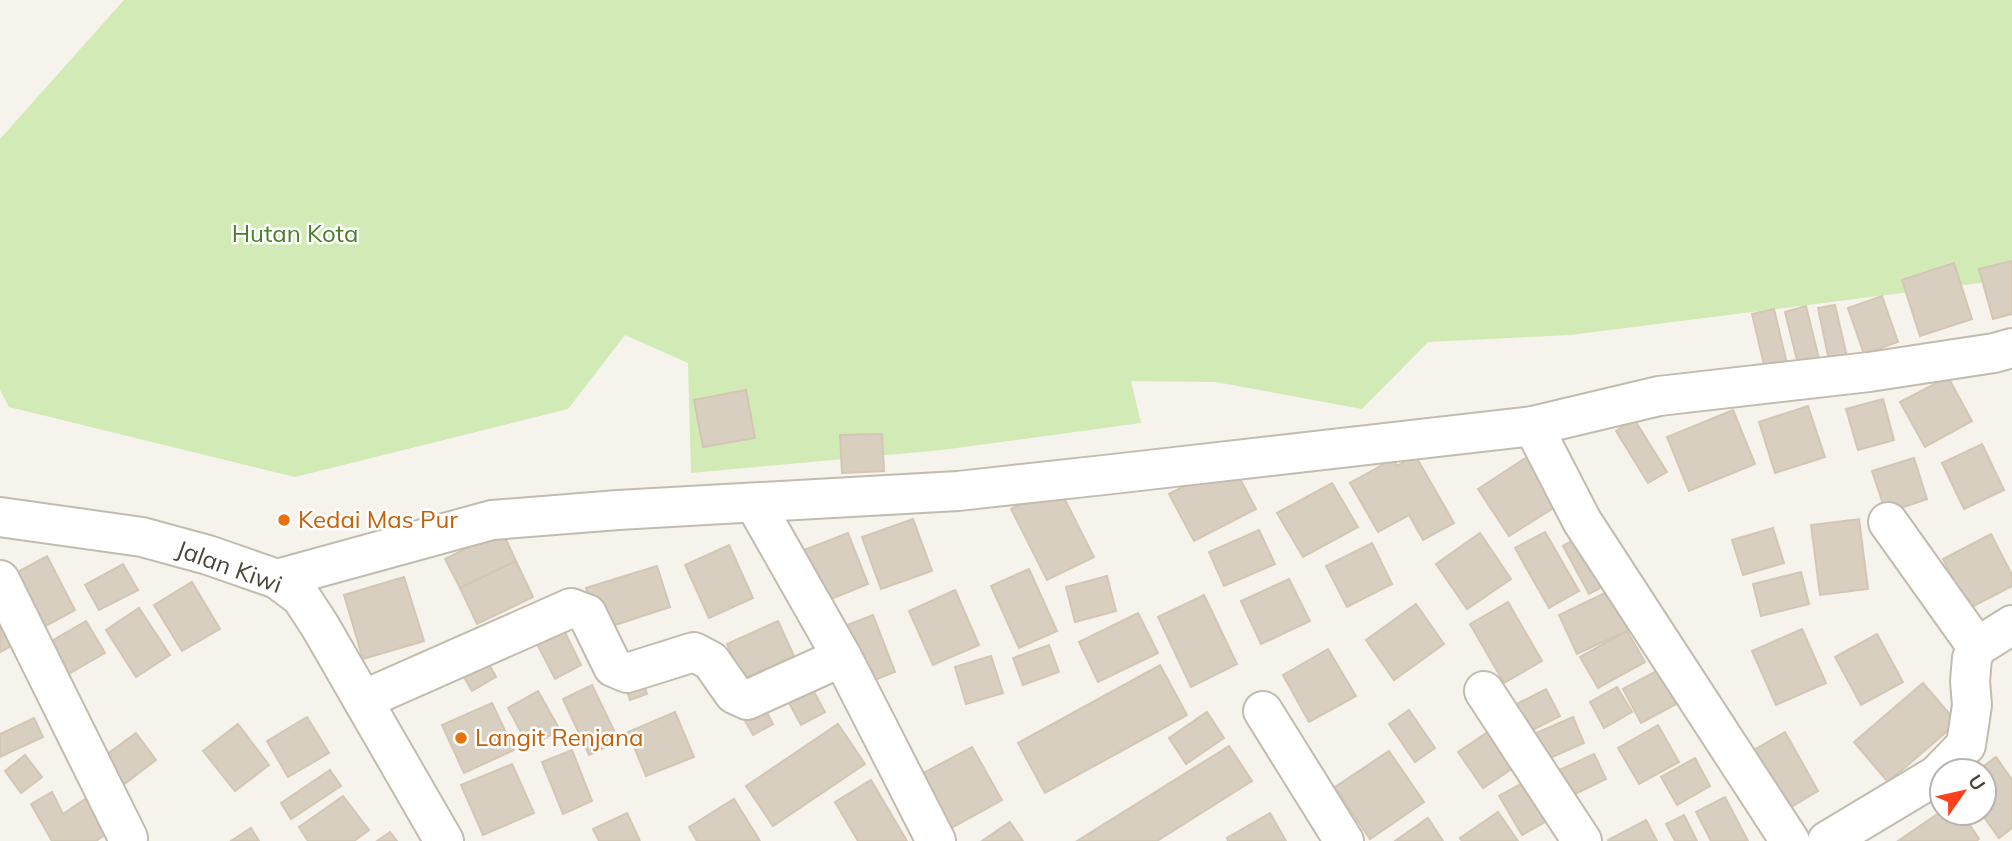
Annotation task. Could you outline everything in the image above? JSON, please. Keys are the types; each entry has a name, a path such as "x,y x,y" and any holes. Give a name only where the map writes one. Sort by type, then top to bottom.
{"street":[{"path":"277,579 492,520 618,510 958,491 1533,426 1658,396 1869,372 2012,348"},
{"path":"1533,426 1582,521 1790,841"},
{"path":"755,504 842,657 936,841"},
{"name":"Jalan Kiwi","path":"0,517 142,537 208,555 277,579 301,597 320,626 444,841"},
{"path":"1888,522 1977,647"},
{"path":"0,580 128,838"},
{"path":"363,700 571,608 587,614 613,667 627,673 694,652 711,661 734,694 747,700 842,657"},
{"path":"1827,841 1937,775 1966,745 1972,705 1972,658 1977,647 2012,625"},
{"path":"1484,691 1582,841"},
{"path":"1263,711 1344,841"}],"green space":[{"name":"Hutan Kota","path":"124,0 2012,0 2012,279 1570,335 1428,342 1362,409 1216,382 1131,381 1141,423 942,450 691,473 688,363 625,335 568,409 295,477 9,407 0,390 0,139"}],"building":[{"path":"2012,261 2012,314 1993,319 1979,269"},
{"path":"1954,263 1972,319 1920,336 1902,280"},
{"path":"1882,296 1898,342 1864,354 1848,308"},
{"path":"1835,305 1848,361 1830,365 1818,308"},
{"path":"1806,306 1819,359 1798,364 1785,312"},
{"path":"1774,309 1787,364 1765,369 1752,314"},
{"path":"1948,377 1972,421 1925,447 1900,402"},
{"path":"746,390 755,438 703,447 694,400"},
{"path":"1883,399 1894,440 1858,450 1846,409"},
{"path":"1808,406 1825,457 1775,473 1759,422"},
{"path":"1733,410 1755,464 1689,491 1667,437"},
{"path":"1634,419 1667,472 1648,483 1616,431"},
{"path":"882,434 884,471 842,473 840,435"},
{"path":"1982,444 2004,490 1964,509 1942,463"},
{"path":"1415,455 1454,523 1423,540 1409,515 1378,532 1350,483 1393,459 1397,466"},
{"path":"1530,455 1560,504 1509,536 1478,489"},
{"path":"1914,458 1927,499 1886,513 1872,471"},
{"path":"1231,462 1256,509 1194,541 1169,494"},
{"path":"1332,483 1358,527 1303,557 1277,513"},
{"path":"1057,484 1094,557 1047,580 1011,509"},
{"path":"913,519 932,571 881,589 862,537"},
{"path":"1859,519 1868,589 1820,595 1811,525"},
{"path":"1773,528 1784,563 1743,575 1732,540"},
{"path":"1259,530 1275,564 1224,586 1209,552"},
{"path":"502,531 516,561 460,588 445,559"},
{"path":"1545,532 1579,591 1549,608 1515,548"},
{"path":"848,533 868,584 824,602 804,550"},
{"path":"1480,533 1511,579 1467,609 1436,564"},
{"path":"1991,534 2012,575 2012,586 1968,609 1943,559"},
{"path":"1582,535 1608,584 1589,594 1563,546"},
{"path":"1372,543 1392,584 1347,607 1326,566"},
{"path":"729,545 753,598 709,618 685,565"},
{"path":"47,556 75,610 42,628 14,574"},
{"path":"516,561 533,597 477,624 460,588"},
{"path":"123,564 138,590 99,610 85,585"},
{"path":"657,566 670,607 600,630 586,588"},
{"path":"1029,569 1057,631 1019,648 991,586"},
{"path":"1801,572 1809,604 1761,616 1753,584"},
{"path":"1107,576 1116,611 1075,622 1066,587"},
{"path":"404,577 424,641 363,659 344,595"},
{"path":"1289,579 1310,621 1261,644 1241,601"},
{"path":"192,582 220,629 182,651 154,605"},
{"path":"955,590 979,645 933,665 909,611"},
{"path":"1611,590 1629,630 1577,654 1559,615"},
{"path":"1204,595 1237,664 1191,687 1158,617"},
{"path":"1508,602 1542,661 1504,683 1470,624"},
{"path":"1416,604 1444,644 1394,680 1366,640"},
{"path":"139,608 170,655 136,677 106,630"},
{"path":"1138,613 1158,653 1098,682 1079,642"},
{"path":"873,615 895,672 859,686 837,629"},
{"path":"557,616 581,665 555,679 530,630"},
{"path":"0,618 15,644 0,652"},
{"path":"86,621 105,653 60,679 41,647"},
{"path":"778,621 794,656 743,679 727,644"},
{"path":"1802,629 1826,683 1776,705 1752,651"},
{"path":"1627,631 1645,662 1598,688 1580,657"},
{"path":"1877,634 1903,682 1861,705 1835,657"},
{"path":"1049,645 1059,672 1023,685 1013,658"},
{"path":"1328,649 1356,696 1309,722 1283,675"},
{"path":"482,652 496,677 472,691 457,665"},
{"path":"991,656 1003,693 966,704 955,667"},
{"path":"1160,665 1187,715 1045,793 1018,743"},
{"path":"1660,669 1678,703 1641,723 1623,689"},
{"path":"640,673 647,694 630,700 623,680"},
{"path":"807,679 825,712 801,725 783,692"},
{"path":"1923,683 1957,723 1888,782 1854,742"},
{"path":"592,685 619,741 589,755 563,699"},
{"path":"1617,687 1632,712 1604,728 1590,702"},
{"path":"1546,689 1560,716 1517,738 1503,711"},
{"path":"538,691 560,730 529,747 508,708"},
{"path":"760,699 773,724 753,735 739,710"},
{"path":"492,703 514,750 464,773 442,725"},
{"path":"1409,710 1435,748 1415,762 1389,724"},
{"path":"675,712 694,757 646,776 628,732"},
{"path":"1207,712 1224,738 1186,764 1169,738"},
{"path":"307,717 329,753 288,777 267,741"},
{"path":"1573,717 1584,743 1541,762 1529,736"},
{"path":"34,718 43,737 0,757 0,734"},
{"path":"238,724 269,765 235,791 203,751"},
{"path":"838,724 865,764 773,826 746,786"},
{"path":"1500,724 1525,760 1483,788 1458,752"},
{"path":"1658,725 1679,762 1639,784 1618,748"},
{"path":"1785,732 1818,791 1786,810 1752,751"},
{"path":"136,733 156,760 123,785 102,758"},
{"path":"1229,746 1252,781 1157,841 1077,841"},
{"path":"972,747 1002,800 946,831 916,777"},
{"path":"572,750 592,801 563,814 542,762"},
{"path":"1389,751 1424,802 1370,839 1335,787"},
{"path":"1594,754 1606,779 1565,799 1553,773"},
{"path":"25,755 42,777 21,793 5,771"},
{"path":"1695,758 1710,786 1677,805 1661,777"},
{"path":"1998,760 2012,780 2012,828 1999,838 1991,827 1998,827"},
{"path":"512,764 534,813 483,835 461,785"},
{"path":"330,770 341,786 291,819 281,803"},
{"path":"1537,775 1559,814 1522,835 1499,796"},
{"path":"871,780 907,841 858,841 835,802"},
{"path":"52,792 63,814 85,799 109,832 96,841 52,841 31,804"},
{"path":"343,796 369,830 354,841 308,841 299,827"},
{"path":"1725,797 1748,841 1711,841 1696,812"},
{"path":"734,799 760,841 697,841 689,827"},
{"path":"1498,812 1518,841 1462,841 1460,838"},
{"path":"627,813 640,841 599,841 593,829"},
{"path":"1270,813 1286,841 1228,841 1227,838"},
{"path":"1684,815 1697,841 1675,841 1666,824"},
{"path":"1428,818 1443,841 1395,841"},
{"path":"1646,820 1657,841 1608,840"},
{"path":"1928,821 1928,827 1971,827 1979,839 1976,841 1898,841"},
{"path":"1010,822 1023,841 982,841"},
{"path":"251,828 259,841 231,841"},
{"path":"390,832 397,841 377,841"}],"place":[{"name":"Kedai Mas Pur","path":"284,520"},
{"name":"Langit Renjana","path":"461,738"}]}
